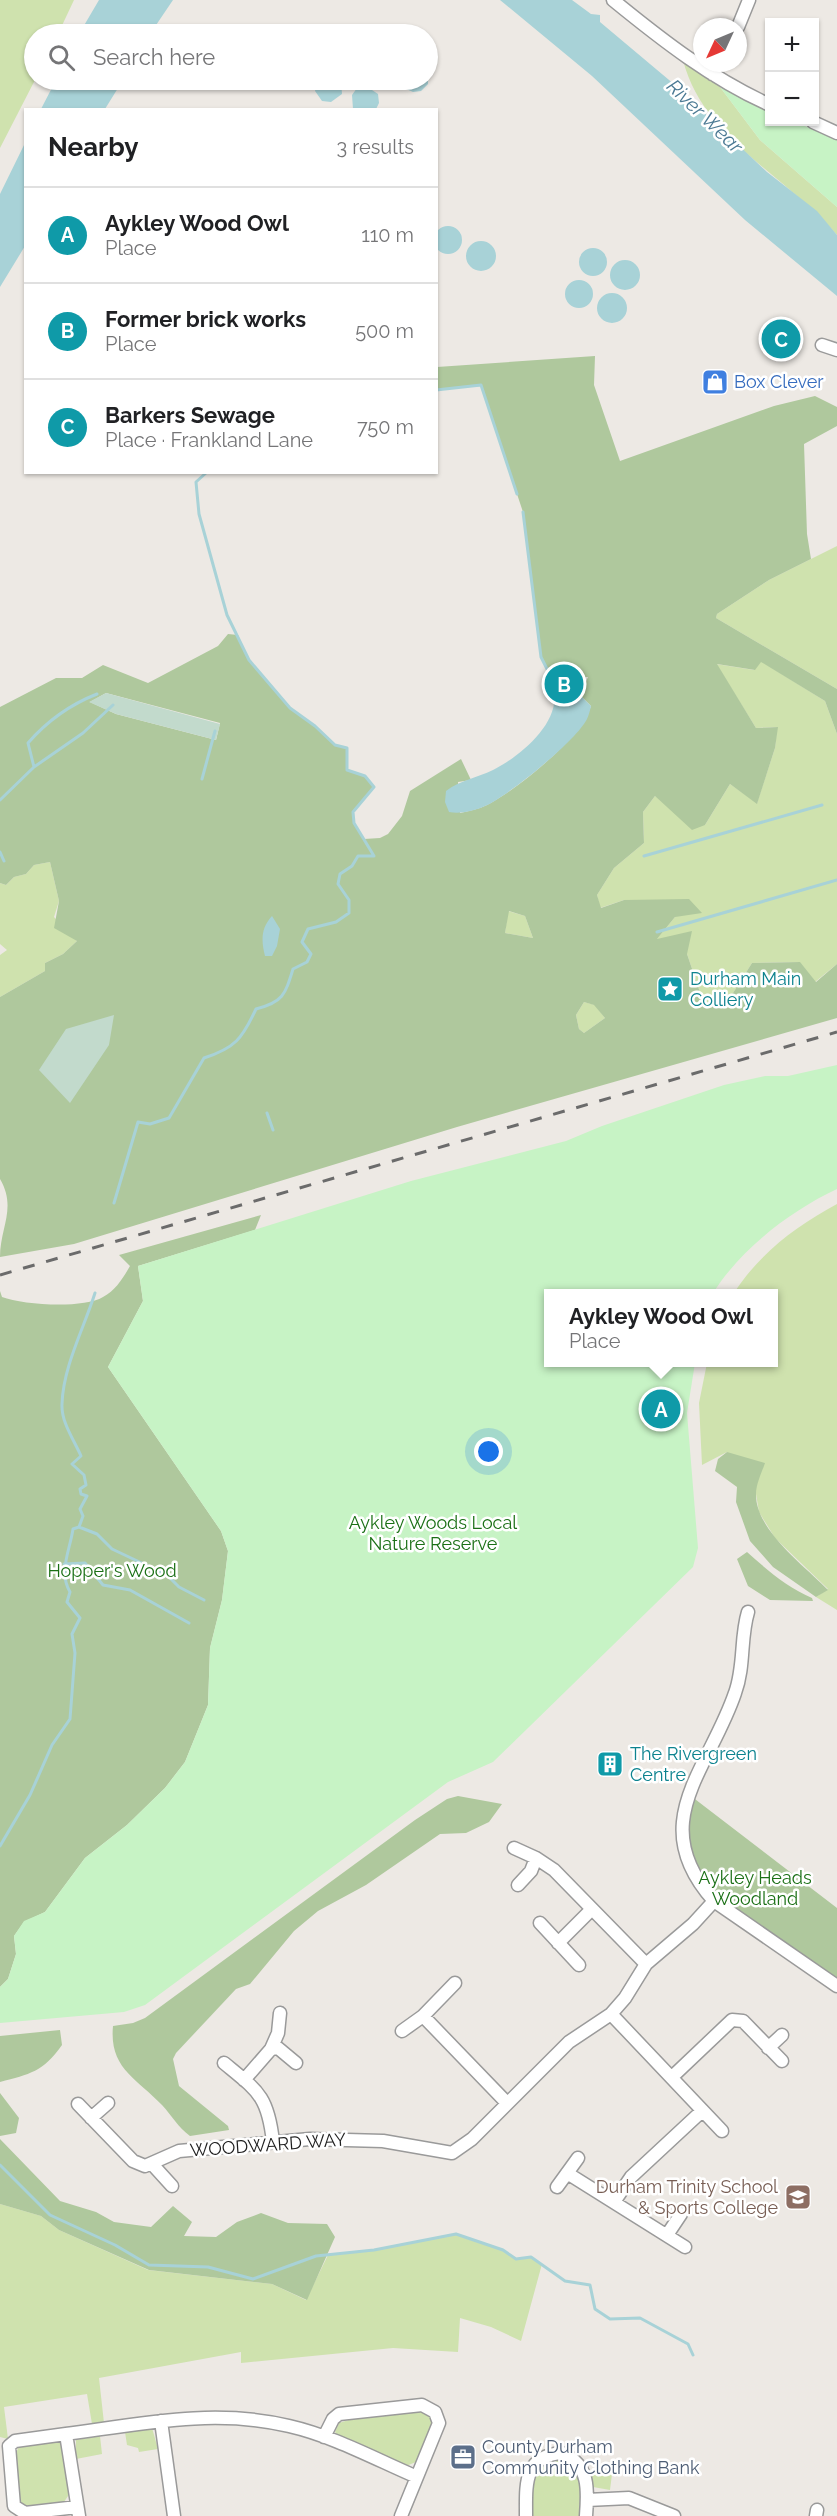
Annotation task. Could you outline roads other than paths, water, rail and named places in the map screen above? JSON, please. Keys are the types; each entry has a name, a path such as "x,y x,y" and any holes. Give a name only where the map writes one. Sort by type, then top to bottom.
{"street":[{"path":"613,0 666,42 693,57"},
{"path":"742,18 749,0"},
{"path":"719,72 739,91 765,103"},
{"path":"819,125 837,133"},
{"path":"822,345 837,350"},
{"path":"748,1612 741,1676 735,1694 690,1787 682,1815 682,1843 689,1866 698,1883 714,1901 837,1986"},
{"path":"514,1848 536,1858 554,1870 646,1964"},
{"path":"518,1885 531,1871 536,1858"},
{"name":"WOODWARD WAY","path":"152,2164 179,2151 310,2139 383,2141 452,2153 472,2139 569,2042 611,2013 625,1998 646,1964 693,1924 714,1901"},
{"path":"558,1943 592,1909"},
{"path":"540,1923 579,1965"},
{"path":"402,2031 423,2016 455,1983"},
{"path":"244,2080 271,2049 278,2033 280,2013"},
{"path":"611,2013 722,2131"},
{"path":"423,2016 507,2103"},
{"path":"672,2077 732,2020 743,2021 782,2061"},
{"path":"768,2048 782,2035"},
{"path":"271,2049 278,2048 296,2063"},
{"path":"224,2063 260,2093 270,2116 273,2142"},
{"path":"91,2118 108,2103"},
{"path":"78,2104 133,2161 145,2166 152,2164 171,2186"},
{"path":"614,2202 631,2177 702,2111"},
{"path":"557,2187 578,2158"},
{"path":"567,2173 685,2247"},
{"path":"667,2235 681,2214"},
{"path":"324,2437 339,2414 422,2405 430,2407 438,2416 439,2423 401,2516"},
{"path":"66,2434 78,2511 25,2513 14,2506 9,2446 15,2441 160,2421 198,2416 263,2421 290,2426 324,2437 417,2477"},
{"path":"160,2421 174,2516"},
{"path":"526,2516 529,2474 534,2463 552,2454 562,2453 577,2462 586,2476 586,2516"},
{"path":"587,2500 629,2498 674,2516"}],"water":[{"path":"99,0 173,0 157,24 85,24"},
{"name":"River Wear","path":"500,0 572,0 591,14 600,15 600,22 675,85 767,172 817,211 837,235 837,296 745,220 592,76"},
{"path":"51,90 117,90 106,108 42,108"},
{"path":"342,90 342,94 331,102 322,101 315,91"},
{"path":"356,90 372,90 378,94 379,103 376,108 353,108 352,95"},
{"path":"24,145 24,248 0,287 0,194"},
{"path":"448,226 453,227 461,235 461,245 458,250 448,254 438,250 438,230"},
{"path":"481,241 487,242 495,250 495,262 487,270 481,271 475,270 467,262 466,256 467,250 475,242"},
{"path":"593,248 603,252 607,262 603,272 593,276 583,272 579,262 583,252"},
{"path":"625,260 635,265 640,275 635,285 625,290 615,285 610,275 615,265"},
{"path":"579,280 589,284 593,294 589,304 579,308 569,304 565,294 569,284"},
{"path":"612,293 622,298 627,308 622,318 612,323 602,318 597,308 602,298"},
{"path":"561,687 580,695 591,706 587,719 580,729 556,754 496,800 472,811 449,812 445,802 446,791 457,784 493,770 525,748 544,728 554,705 554,693 562,698"},
{"path":"272,916 280,929 277,946 272,956 265,956 263,935"}],"waterway":[{"path":"438,390 481,385 517,494"},
{"path":"114,1203 138,1122 150,1124 169,1118 204,1058 230,1046 242,1035 256,1009 282,996 293,969 307,962 311,954 302,942 308,929 336,922 349,913 349,900 338,884 340,874 352,866 358,856 374,856 354,823 353,812 374,787 365,776 347,770 347,748 335,745 315,726 290,708 249,660 227,615 199,514 196,482 205,474"},
{"path":"523,512 541,657 551,677 561,687"},
{"path":"0,800 34,767 28,743 60,714 97,694"},
{"path":"34,767 83,733 113,705"},
{"path":"202,779 215,731"},
{"path":"644,856 822,805"},
{"path":"0,852 4,861"},
{"path":"657,932 837,880"},
{"path":"267,1113 273,1130"},
{"path":"0,1846 30,1795 52,1745 70,1719 75,1653 72,1634 80,1618 67,1602 70,1592 65,1569 73,1529 79,1527 83,1516 80,1509 87,1496 81,1494 80,1489 86,1485 84,1475 72,1464 81,1456 66,1424 62,1404 70,1362 95,1293"},
{"path":"79,1527 97,1534 112,1549 167,1575 179,1587 204,1600"},
{"path":"64,1564 85,1563 103,1585 130,1590 189,1623"},
{"path":"0,2165 50,2215 115,2245 149,2265 208,2267 253,2279 316,2256 374,2250 456,2234 503,2250 516,2259 531,2257 565,2281 590,2285 595,2309 610,2319 640,2318 688,2344 693,2355"}],"railway":[{"path":"0,1275 837,1032"}],"place":[{"name":"Barkers Sewage","path":"781,339"},
{"name":"Box Clever","path":"715,382"},
{"name":"Former brick works","path":"564,684"},
{"name":"Durham Main Colliery","path":"670,989"},
{"name":"Aykley Wood Owl","path":"661,1409"},
{"name":"The Rivergreen Centre","path":"610,1764"},
{"name":"Durham Trinity School & Sports College","path":"798,2197"},
{"name":"County Durham Community Clothing Bank","path":"463,2457"}],"park label":[{"name":"Aykley Woods Local Nature Reserve","path":"433,1534"},
{"name":"Hopper's Wood","path":"112,1571"},
{"name":"Aykley Heads Woodland","path":"755,1888"}]}
